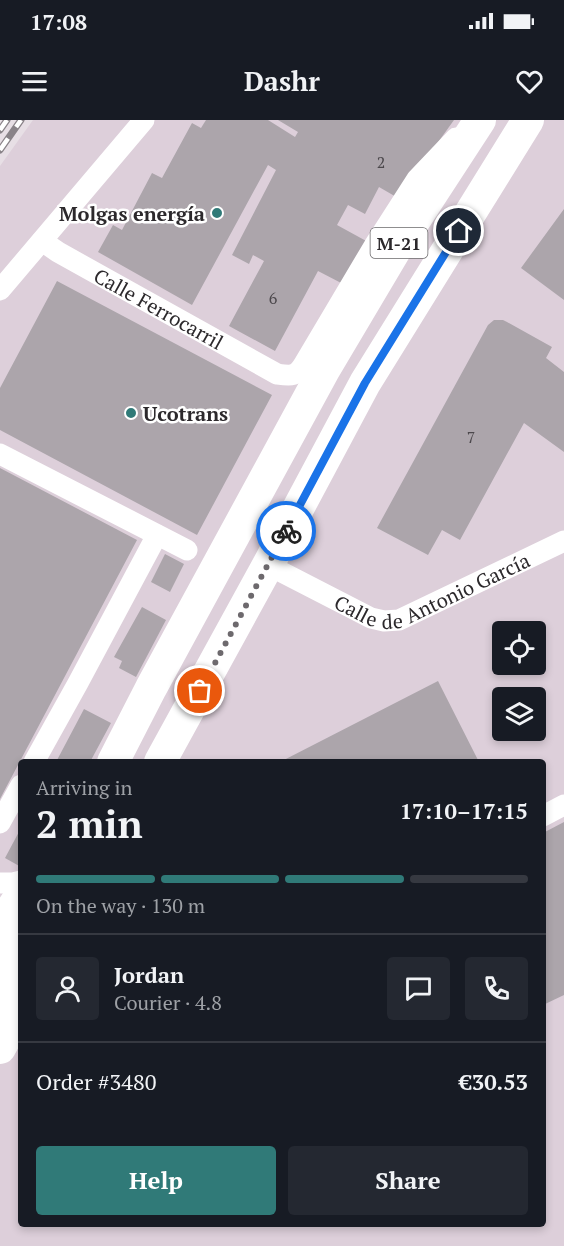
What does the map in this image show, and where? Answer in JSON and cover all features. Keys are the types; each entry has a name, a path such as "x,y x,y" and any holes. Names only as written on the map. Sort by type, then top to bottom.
{"highway":[{"name":"M-21","path":"115,759 324,370 394,252 480,120"},
{"name":"M-21","path":"142,759 350,375 418,259 507,120"},
{"path":"162,759 365,383 528,120"},
{"path":"106,759 151,688"},
{"path":"0,926 18,899"},
{"path":"0,965 18,937"},
{"path":"0,1007 18,977"},
{"path":"0,1048 18,1015"}],"street":[{"path":"0,291 144,120"},
{"name":"Calle Ferrocarril","path":"42,241 277,374 295,374 300,370 417,179 472,120"},
{"path":"0,454 187,550"},
{"path":"36,759 157,534"},
{"name":"Calle de Antonio García","path":"268,565 371,618 384,621 399,620 564,541"},
{"path":"0,823 18,790"},
{"path":"546,814 564,805"},
{"path":"0,883 18,881"}],"shaded area":[{"path":"33,120 564,120 564,1246 0,1246 0,166"}],"building":[{"path":"206,120 268,120 295,137 298,132 278,120 454,120 398,198 379,187 365,214 348,205 337,225 368,242 345,285 318,271 275,351 229,326 264,261 253,255 249,264 232,255 276,170 268,165 192,305 98,252 113,225 122,230 152,173 162,178 192,123 201,128"},
{"path":"564,209 564,300 521,268"},
{"name":"Ucotrans","path":"57,281 272,395 197,535 0,430 0,388"},
{"path":"494,320 503,320 552,347 546,358 564,372 564,452 524,423 460,540 442,530 428,555 377,528 488,325"},
{"path":"0,468 137,540 21,759 18,759 18,765 0,799"},
{"path":"165,554 184,564 170,592 151,582"},
{"path":"142,607 166,620 136,677 119,668 122,661 114,657"},
{"path":"438,681 477,759 286,759"},
{"path":"84,709 111,723 92,759 58,759"},
{"path":"564,822 564,995 546,1004 546,831"},
{"path":"18,834 18,865 5,858"}],"railway":[{"path":"0,130 7,120"},
{"path":"0,150 21,120"}],"way so far":[{"path":"200,691 286,531"}],"place":[{"name":"Molgas energía","path":"217,213"},
{"name":"Ucotrans","path":"131,413"}],"route":[{"path":"286,531 365,383 459,231"}]}
